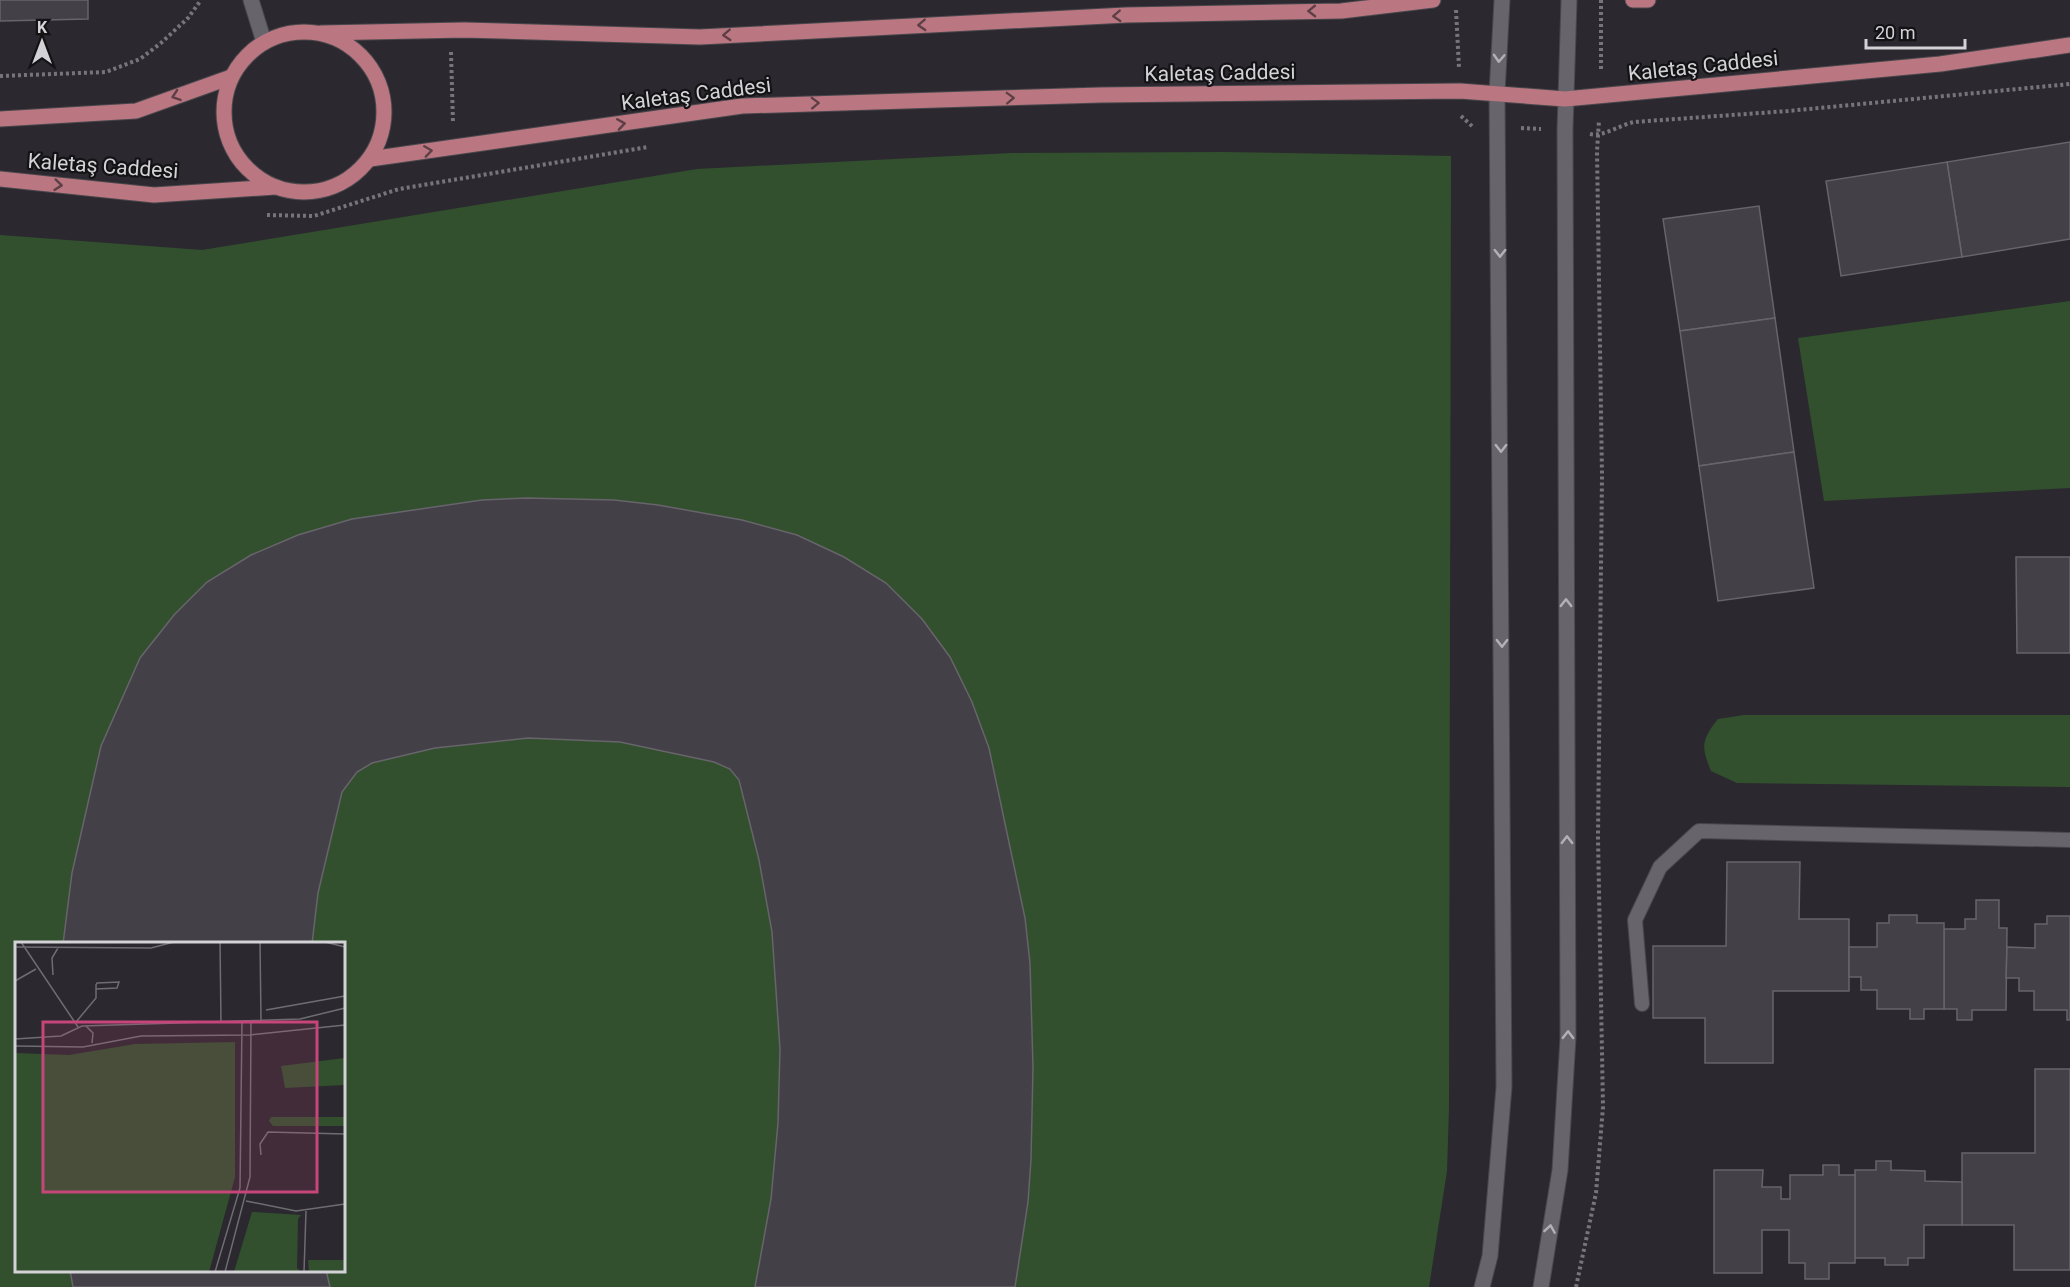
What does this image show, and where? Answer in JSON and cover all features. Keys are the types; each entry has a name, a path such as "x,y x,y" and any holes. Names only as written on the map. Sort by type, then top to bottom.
{"main road":[{"path":"321,33 346,43 366,60 379,82 385,108 382,134 370,159 352,177 328,189 301,193 275,187 252,174 234,154 224,129 223,102 231,77 249,51 264,42 299,31 321,33 450,30 700,37 1126,15 1341,11 1433,0"},
{"path":"1633,0 1648,0"},
{"name":"Kaletaş Caddesi","path":"370,159 742,106 1101,95 1460,91 1565,99 1940,64 2070,45"},
{"name":"Kaletaş Caddesi","path":"0,119 136,111 231,77"},
{"name":"Kaletaş Caddesi","path":"0,179 154,195 275,187"}],"street":[{"path":"1482,1287 1490,1256 1504,1087 1497,93 1502,0"},
{"path":"1541,1287 1560,1170 1568,1038 1564,130 1569,0"},
{"path":"254,2 264,42"}],"lane":[{"path":"1642,1004 1635,920 1660,867 1699,831 2070,840"}],"path":[{"path":"0,76 106,72 140,59 188,18 201,0"},
{"path":"1455,0 1460,116"},
{"path":"1576,1287 1596,1193 1604,1107 1598,837 1602,476 1598,136 1601,97 1601,0"},
{"path":"450,30 454,181"},
{"path":"1450,115 1460,116 1475,129 1564,130 1598,136 1615,127 1634,122 1788,111 2070,84"},
{"path":"260,214 314,216 399,189 658,145"}],"green space":[{"path":"1223,152 1451,156 1449,1108 1447,1171 1429,1287 0,1287 0,235 202,250 697,169 1012,153"},
{"path":"2070,301 2070,488 1824,501 1798,338"},
{"path":"1744,715 2070,715 2070,787 1737,783 1711,771 1705,756 1704,744 1708,733 1718,719"}],"building":[{"path":"0,0 88,0 88,19 0,21"},
{"path":"2070,142 2070,239 1962,257 1947,162"},
{"path":"1947,162 1962,257 1841,276 1826,181"},
{"path":"1759,206 1775,318 1680,331 1663,219"},
{"path":"1775,318 1794,452 1699,466 1680,331"},
{"path":"1794,452 1814,588 1718,601 1699,466"},
{"path":"527,498 614,500 658,505 742,520 797,535 844,557 886,583 922,619 950,657 972,702 989,748 1025,918 1030,963 1033,1067 1031,1160 1028,1202 1015,1287 755,1287 771,1199 778,1123 780,1049 772,932 759,860 739,780 730,769 714,762 620,742 528,738 435,748 372,763 357,772 342,792 318,893 312,942 63,942 72,873 101,746 140,658 174,615 207,582 251,555 298,535 352,519 482,500"},
{"path":"2016,557 2070,557 2070,653 2017,653"},
{"path":"1727,862 1800,862 1799,919 1849,919 1849,991 1773,991 1773,1063 1705,1063 1705,1018 1653,1018 1653,946 1726,946"},
{"path":"1976,900 1999,900 1999,928 2007,928 2006,1010 1972,1010 1972,1020 1957,1020 1957,1009 1944,1009 1944,929 1965,929 1965,919 1976,919"},
{"path":"1889,915 1917,915 1917,923 1944,923 1944,1009 1924,1009 1924,1019 1910,1019 1910,1009 1877,1009 1877,990 1861,990 1861,977 1849,977 1849,947 1877,947 1877,923 1889,923"},
{"path":"2047,916 2070,916 2070,1020 2067,1020 2067,1010 2034,1010 2034,991 2019,991 2019,978 2006,978 2007,947 2035,948 2035,924 2047,924"},
{"path":"2035,1069 2070,1069 2070,1270 2014,1270 2014,1225 1962,1225 1962,1153 2035,1153"},
{"path":"1876,1161 1891,1161 1891,1170 1925,1171 1925,1181 1962,1182 1962,1225 1924,1225 1924,1258 1908,1258 1908,1265 1885,1265 1885,1258 1855,1258 1855,1170 1876,1170"},
{"path":"1823,1165 1839,1165 1839,1175 1855,1175 1855,1263 1829,1263 1829,1279 1805,1279 1805,1263 1789,1263 1789,1230 1762,1230 1762,1273 1714,1273 1714,1170 1763,1170 1762,1187 1781,1187 1781,1199 1790,1199 1790,1175 1823,1175"},
{"path":"70,1272 326,1272 330,1287 73,1287"}]}
